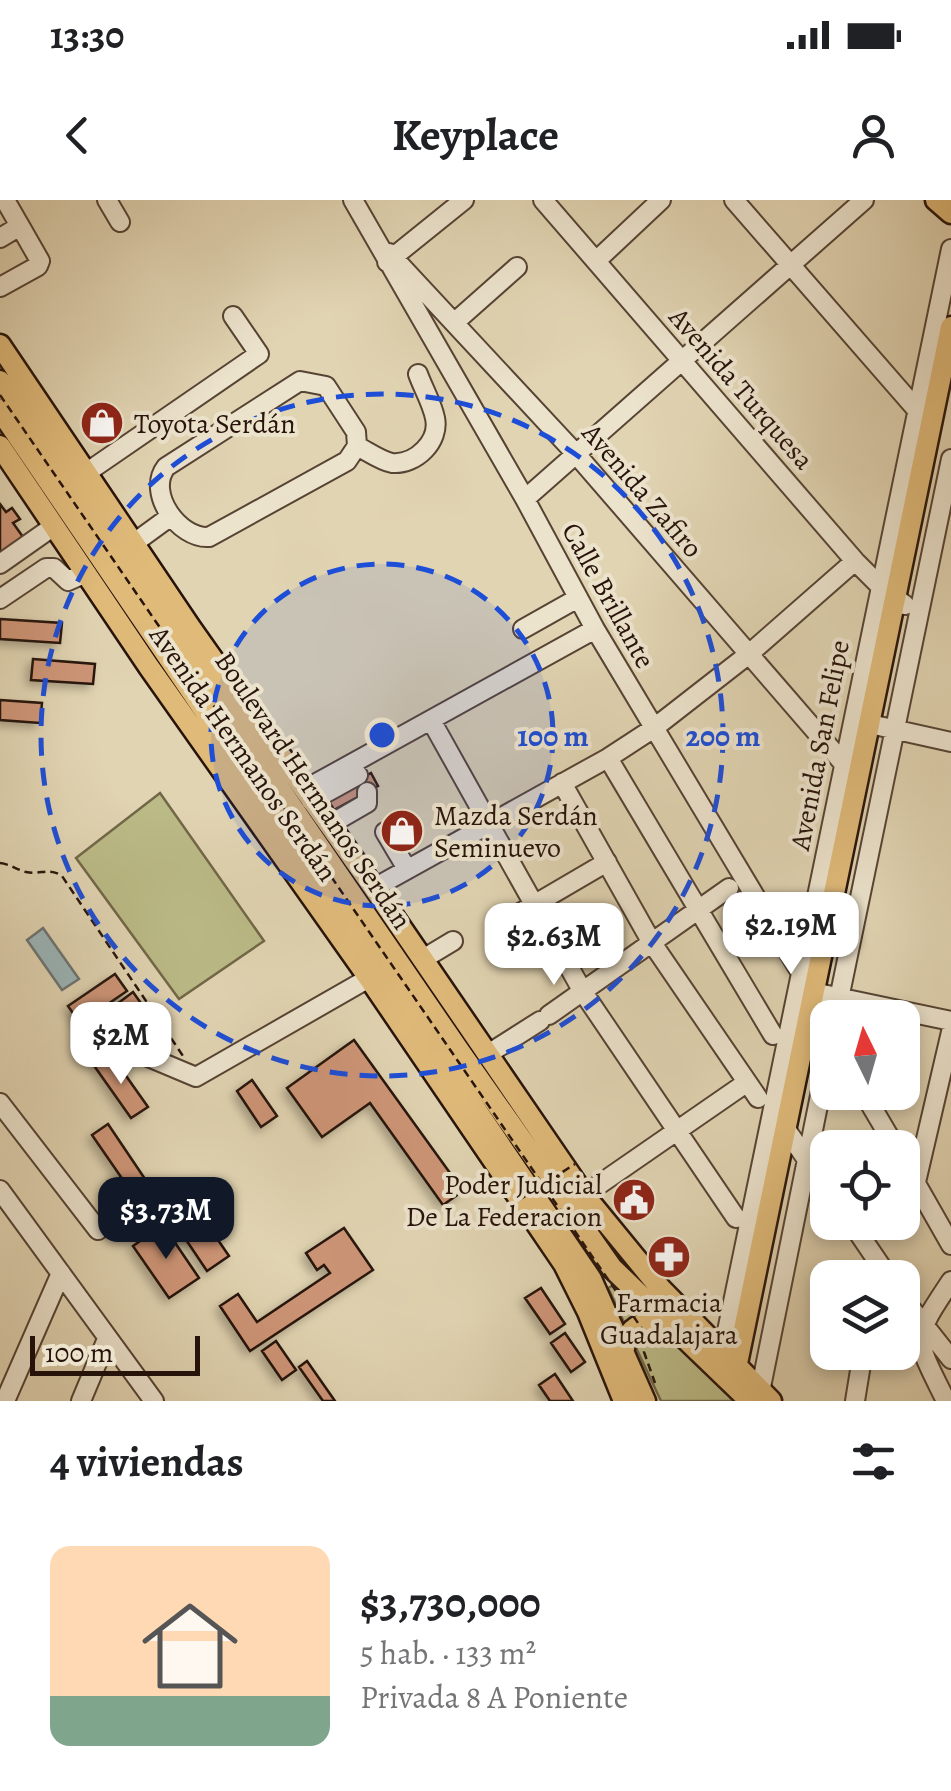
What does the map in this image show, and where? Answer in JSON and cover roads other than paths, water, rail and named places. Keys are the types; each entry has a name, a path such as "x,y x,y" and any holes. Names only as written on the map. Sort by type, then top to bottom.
{"main road":[{"path":"936,200 951,213"},
{"name":"Avenida San Felipe","path":"935,493 951,327"},
{"name":"Avenida Hermanos Serdán","path":"0,346 6,397 86,473 266,736 333,823 584,1195 743,1381"},
{"name":"Avenida San Felipe","path":"743,1381 882,727 894,597 935,493 951,382"},
{"name":"Boulevard Hermanos Serdán","path":"6,397 9,450 134,608 591,1278 633,1376 650,1393"},
{"name":"Boulevard Hermanos Serdán","path":"6,397 159,612 309,795 377,931 612,1268 674,1329 743,1381"},
{"name":"Avenida Hermanos Serdán","path":"9,450 86,573 564,1264 626,1401"},
{"path":"86,573 134,608"},
{"path":"159,612 190,627"},
{"path":"356,862 360,887 376,916 377,931"},
{"path":"426,1004 427,965"},
{"path":"622,1354 627,1336 638,1324 657,1322 674,1329"},
{"path":"626,1401 633,1376"}],"street":[{"path":"0,287 40,264 4,200"},
{"path":"106,200 120,222"},
{"name":"Calle Brillante","path":"353,200 595,630 801,972"},
{"path":"390,260 464,200"},
{"name":"Avenida Turquesa","path":"544,200 856,561 894,597"},
{"path":"596,261 662,200"},
{"path":"734,200 918,410"},
{"path":"524,499 864,200"},
{"path":"0,238 20,226"},
{"name":"Avenida San Felipe","path":"743,1381 801,972 844,764 894,597 918,410 951,249"},
{"name":"Avenida Zafiro","path":"390,260 456,322 576,454 844,764"},
{"path":"456,322 518,268"},
{"path":"86,473 258,354 233,316"},
{"path":"357,446 391,463 408,461 423,452 436,436 436,420 418,374"},
{"path":"300,381 326,386 356,432 357,446 346,460 209,538 196,538 171,516 159,487 159,477 166,468 300,381"},
{"name":"Avenida San Felipe","path":"882,727 935,493 951,459"},
{"path":"134,543 171,516"},
{"path":"0,564 54,526"},
{"path":"374,888 608,758 654,728 856,561"},
{"path":"0,599 46,568 54,568 68,581 86,573"},
{"path":"523,629 578,598"},
{"path":"309,795 359,778 432,722 595,630"},
{"path":"432,722 583,992 736,1218"},
{"path":"882,727 951,742"},
{"path":"608,758 773,1035"},
{"path":"333,823 367,803 359,778"},
{"path":"562,783 652,943 752,1090 677,1131 584,1195"},
{"path":"385,832 407,869"},
{"path":"501,924 607,862"},
{"path":"488,1054 730,888"},
{"path":"427,965 454,941"},
{"path":"115,1043 196,1077 368,978"},
{"path":"826,994 951,1022"},
{"name":"Avenida San Felipe","path":"826,994 828,1000"},
{"path":"920,1165 951,1032"},
{"path":"0,1103 98,1230"},
{"name":"Avenida San Felipe","path":"795,1144 810,1104"},
{"path":"795,1144 810,1165"},
{"path":"920,1189 951,1245"},
{"path":"2,1202 62,1273 154,1401"},
{"path":"5,1401 62,1273"},
{"path":"946,1401 922,1350 922,1326 951,1281"},
{"path":"920,1323 951,1359"},
{"path":"81,1401 107,1338"},
{"path":"855,1401 860,1370"}],"water":[{"path":"43,928 79,979 62,990 27,940"}],"place":[{"name":"Toyota Serdán","path":"102,423"},
{"name":"Mazda Serdán Seminuevo","path":"402,831"},
{"name":"Poder Judicial De La Federacion","path":"634,1200"},
{"name":"Farmacia Guadalajara","path":"669,1257"}]}
